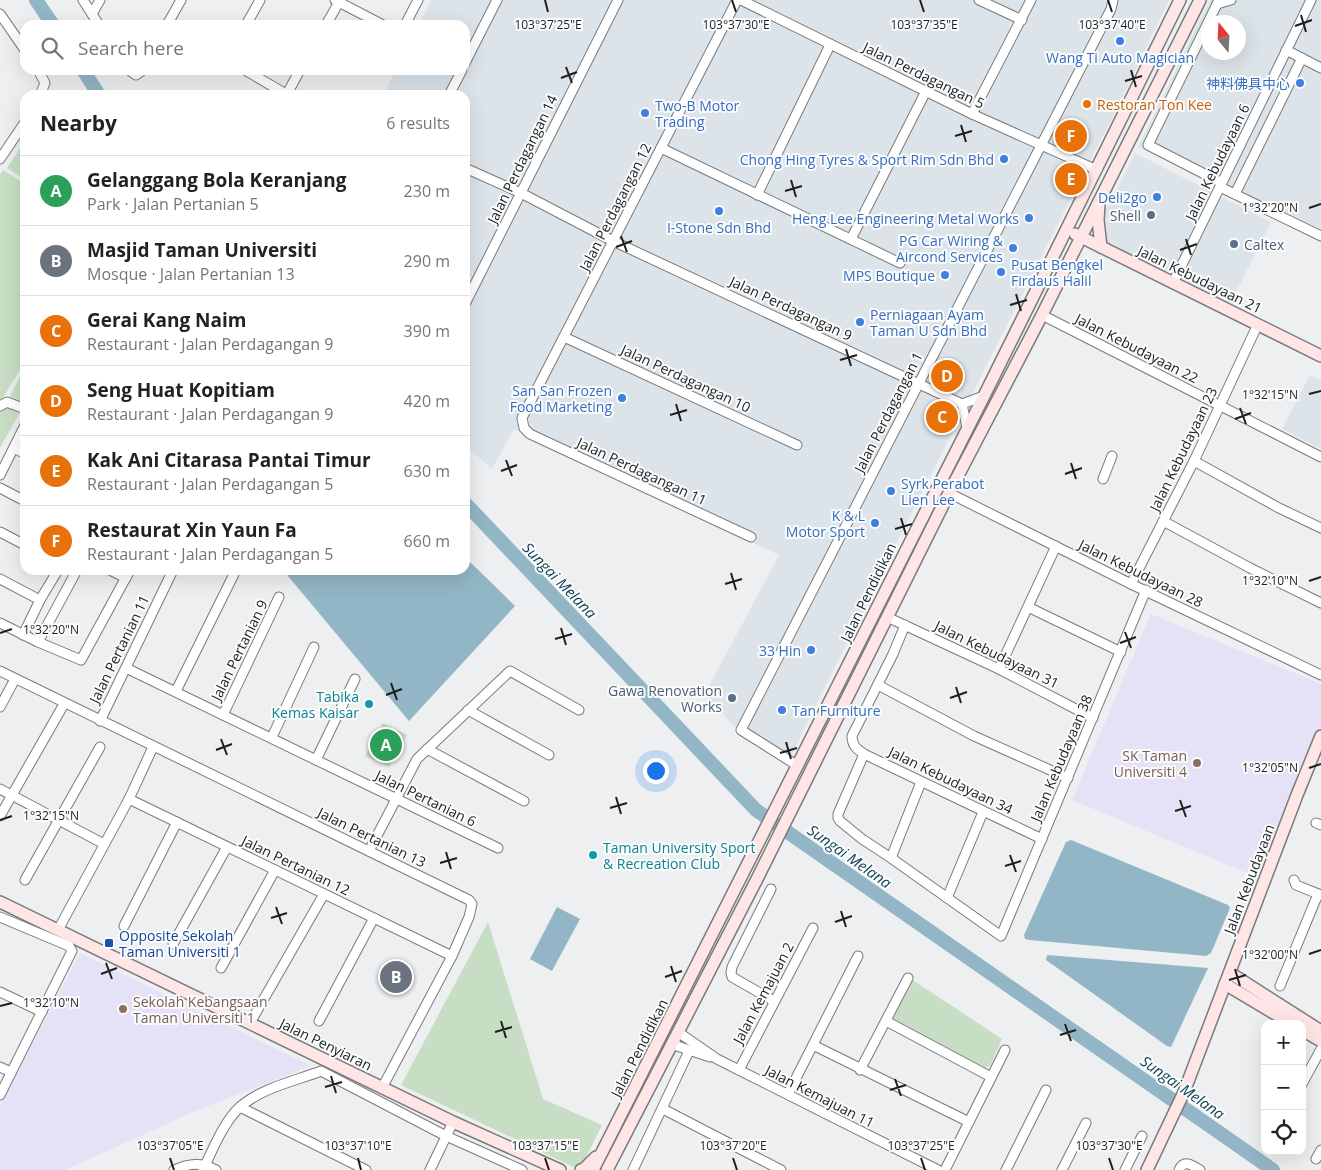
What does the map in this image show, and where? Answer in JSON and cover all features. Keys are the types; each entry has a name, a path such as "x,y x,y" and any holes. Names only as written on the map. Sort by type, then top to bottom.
{"main road":[{"name":"Jalan Pendidikan","path":"594,1170 984,396 1180,0"},
{"name":"Jalan Pendidikan","path":"607,1170 757,879 949,493 1042,315 1200,0"},
{"name":"Jalan Pendidikan","path":"1178,44 1205,0"},
{"path":"1099,201 1098,220 1101,247"},
{"name":"Jalan Kebudayaan 21","path":"1066,230 1321,356"},
{"name":"Jalan Kebudayaan","path":"1147,1170 1184,1092 1297,795 1318,751 1321,736"},
{"name":"Jalan Penyiaran","path":"0,902 453,1122 560,1170"},
{"path":"1227,979 1286,1020"},
{"path":"1227,979 1321,1031"},
{"path":"1306,1032 1321,1041"},
{"path":"581,1170 594,1161 614,1130"},
{"path":"551,1167 570,1170"}],"street":[{"path":"83,0 96,20"},
{"path":"92,14 100,0"},
{"path":"170,20 181,0"},
{"path":"249,20 260,0"},
{"path":"408,20 418,0"},
{"path":"470,53 498,0"},
{"name":"Jalan Perdagangan 14","path":"470,294 618,0"},
{"name":"Jalan Perdagangan 5","path":"739,0 972,114 1096,170"},
{"name":"Jalan Perdagangan 12","path":"524,428 522,418 739,0"},
{"path":"979,0 1022,20"},
{"path":"972,114 1031,0"},
{"name":"Jalan Perdagangan 1","path":"798,766 741,730 1041,145 1113,0"},
{"path":"1231,0 1218,2 1148,145 1235,194 1321,236"},
{"name":"Jalan Kebudayaan 6","path":"1173,283 1311,0"},
{"path":"328,20 337,1 374,20"},
{"path":"1,19 20,44"},
{"path":"757,195 830,45"},
{"path":"1286,50 1321,68"},
{"path":"1235,194 1302,58"},
{"path":"41,75 45,83 42,90"},
{"path":"253,75 279,90"},
{"path":"289,90 297,75"},
{"path":"452,90 459,75"},
{"path":"851,239 926,92"},
{"path":"0,159 20,129"},
{"path":"661,148 900,263"},
{"name":"Jalan Perdagangan 9","path":"470,170 521,193 613,241 962,404"},
{"name":"Jalan Kebudayaan 22","path":"1042,315 1321,457"},
{"name":"Jalan Kebudayaan 23","path":"1130,584 1194,462 1258,324"},
{"name":"Jalan Perdagangan 10","path":"564,337 797,444"},
{"path":"967,428 962,404 984,396"},
{"path":"0,406 7,402 20,407"},
{"name":"Jalan Perdagangan 11","path":"524,428 530,434 751,536"},
{"path":"0,475 20,435"},
{"path":"14,448 20,451"},
{"path":"1102,479 1112,456"},
{"path":"1194,462 1279,508 1321,528"},
{"path":"0,488 20,498"},
{"name":"Jalan Kebudayaan 28","path":"949,493 1130,584 1321,675"},
{"path":"1163,522 1321,603"},
{"path":"0,532 20,542"},
{"path":"999,669 1056,546"},
{"path":"23,635 55,575"},
{"path":"38,642 73,575"},
{"path":"0,623 81,660 127,575"},
{"name":"Jalan Pertanian 11","path":"0,671 100,721 171,575"},
{"path":"176,691 234,575"},
{"path":"0,579 40,600"},
{"name":"Jalan Kebudayaan 38","path":"947,898 1001,936 1094,718 1146,590"},
{"name":"Jalan Pertanian 9","path":"223,715 280,597"},
{"path":"1028,607 1121,652"},
{"name":"Jalan Kebudayaan 31","path":"888,617 999,669 1094,718"},
{"path":"904,625 893,654 878,684 974,736 1068,778"},
{"path":"272,737 314,647"},
{"name":"Jalan Pertanian 6","path":"126,668 498,848"},
{"path":"369,851 417,759 510,671 578,710"},
{"path":"0,707 15,679"},
{"path":"316,760 355,679"},
{"name":"Jalan Kebudayaan 34","path":"878,684 852,736 854,747 864,754 921,782 1042,838"},
{"path":"0,816 64,704"},
{"path":"468,710 549,755"},
{"name":"Jalan Pertanian 13","path":"100,721 469,900 472,904 469,917 452,956 382,1088"},
{"path":"26,880 100,747"},
{"path":"58,930 128,799 153,747"},
{"path":"427,749 524,801"},
{"path":"864,754 838,818 862,839 947,898 983,812"},
{"path":"891,858 921,782"},
{"path":"0,789 104,844"},
{"name":"Jalan Pertanian 12","path":"128,799 452,956"},
{"path":"124,926 177,822"},
{"path":"173,944 227,846"},
{"path":"221,968 275,870"},
{"path":"1280,986 1319,894 1296,885 1294,881"},
{"path":"772,889 732,967 731,973 732,977 774,1001"},
{"path":"250,1023 324,894"},
{"path":"0,916 69,946 72,951 0,1095"},
{"path":"319,1022 374,918"},
{"name":"Jalan Kemajuan 2","path":"739,1070 813,928"},
{"path":"788,1094 858,956"},
{"path":"860,1070 908,978"},
{"path":"0,992 42,1012"},
{"path":"886,1021 991,1077"},
{"name":"Jalan Kemajuan 11","path":"678,1032 717,1059 938,1170"},
{"name":"Jalan Kemajuan 11","path":"671,1044 717,1059"},
{"path":"813,1045 860,1070 969,1122"},
{"path":"1306,1078 1318,1060 1321,1049"},
{"path":"945,1170 1005,1050"},
{"path":"633,1170 689,1051"},
{"path":"0,1067 11,1072"},
{"path":"204,1167 229,1120 240,1107 263,1093 320,1071 446,1136 522,1170"},
{"path":"1006,1170 1046,1090"},
{"path":"240,1107 366,1170"},
{"path":"663,1109 781,1170"},
{"path":"430,1170 453,1122"},
{"path":"1062,1170 1086,1123"},
{"path":"1125,1170 1142,1136"},
{"path":"1316,1159 1321,1150"},
{"path":"174,1170 186,1164 216,1170"},
{"path":"1179,1170 1185,1164 1192,1164 1200,1170"}],"shaded area":[{"path":"431,0 1169,0 1123,96 787,764 739,731 710,701 707,690 779,555 514,429 492,469 470,449 470,90 386,90 393,75 470,75 470,20 421,20"},
{"path":"1210,0 1321,0 1321,233 1138,147 1201,18 1201,60 1246,60 1246,15 1203,15"},
{"path":"1135,153 1271,222 1230,304 1107,244 1106,210"},
{"path":"1310,375 1321,381 1321,449 1282,429"},
{"name":"SK Taman Universiti 4","path":"1151,614 1321,684 1321,725 1257,877 1072,800"},
{"name":"Sekolah Kebangsaan Taman Universiti 1","path":"80,953 311,1066 195,1111 65,1170 0,1170 0,1107"}],"green space":[{"path":"20,148 20,177 7,168"},
{"path":"3,170 20,181 20,370 0,402 0,174"},
{"path":"20,377 20,401 10,396"},
{"path":"3,405 19,414 0,448 0,411"},
{"path":"383,723 407,735 389,767 365,756"},
{"path":"488,922 543,1099 602,1125 580,1170 401,1085"},
{"path":"911,979 1002,1039 990,1066 985,1068 894,1020 892,1015"}],"water":[{"path":"470,562 515,606 409,721 287,575 470,575"},
{"path":"1071,840 1228,905 1230,908 1211,953 1206,956 1025,939 1024,935 1066,842"},
{"path":"557,907 580,919 552,971 530,959"},
{"path":"1047,955 1208,968 1171,1047 1046,960"}],"waterway":[{"name":"Sungai Melana","path":"36,0 50,20"},
{"name":"Sungai Melana","path":"86,75 96,90"},
{"name":"Sungai Melana","path":"470,508 756,810 1273,1170"}],"place":[{"name":"Wang Ti Auto Magician","path":"1120,41"},
{"name":"神料佛具中心","path":"1300,83"},
{"name":"Restoran Ton Kee","path":"1087,104"},
{"name":"Two-B Motor Trading","path":"645,113"},
{"name":"Restaurat Xin Yaun Fa","path":"1071,136"},
{"name":"Chong Hing Tyres & Sport Rim Sdn Bhd","path":"1004,159"},
{"name":"Kak Ani Citarasa Pantai Timur","path":"1071,179"},
{"name":"Deli2go","path":"1157,197"},
{"name":"I-Stone Sdn Bhd","path":"719,211"},
{"name":"Shell","path":"1151,215"},
{"name":"Heng Lee Engineering Metal Works","path":"1029,218"},
{"name":"Caltex","path":"1234,244"},
{"name":"PG Car Wiring & Aircond Services","path":"1013,248"},
{"name":"Pusat Bengkel Firdaus Halil","path":"1001,272"},
{"name":"MPS Boutique","path":"945,275"},
{"name":"Perniagaan Ayam Taman U Sdn Bhd","path":"860,322"},
{"name":"Seng Huat Kopitiam","path":"947,376"},
{"name":"San San Frozen Food Marketing","path":"622,398"},
{"name":"Gerai Kang Naim","path":"942,417"},
{"name":"Syrk Perabot Lien Lee","path":"891,491"},
{"name":"K & L Motor Sport","path":"875,523"},
{"name":"33 Hin","path":"811,650"},
{"name":"Gawa Renovation Works","path":"732,698"},
{"name":"Tabika Kemas Kaisar","path":"369,704"},
{"name":"Tan Furniture","path":"782,710"},
{"name":"Gelanggang Bola Keranjang","path":"386,745"},
{"name":"SK Taman Universiti 4","path":"1197,763"},
{"name":"Taman University Sport & Recreation Club","path":"593,855"},
{"name":"Opposite Sekolah Taman Universiti 1","path":"109,943"},
{"name":"Masjid Taman Universiti","path":"396,977"},
{"name":"Sekolah Kebangsaan Taman Universiti 1","path":"123,1009"}]}
